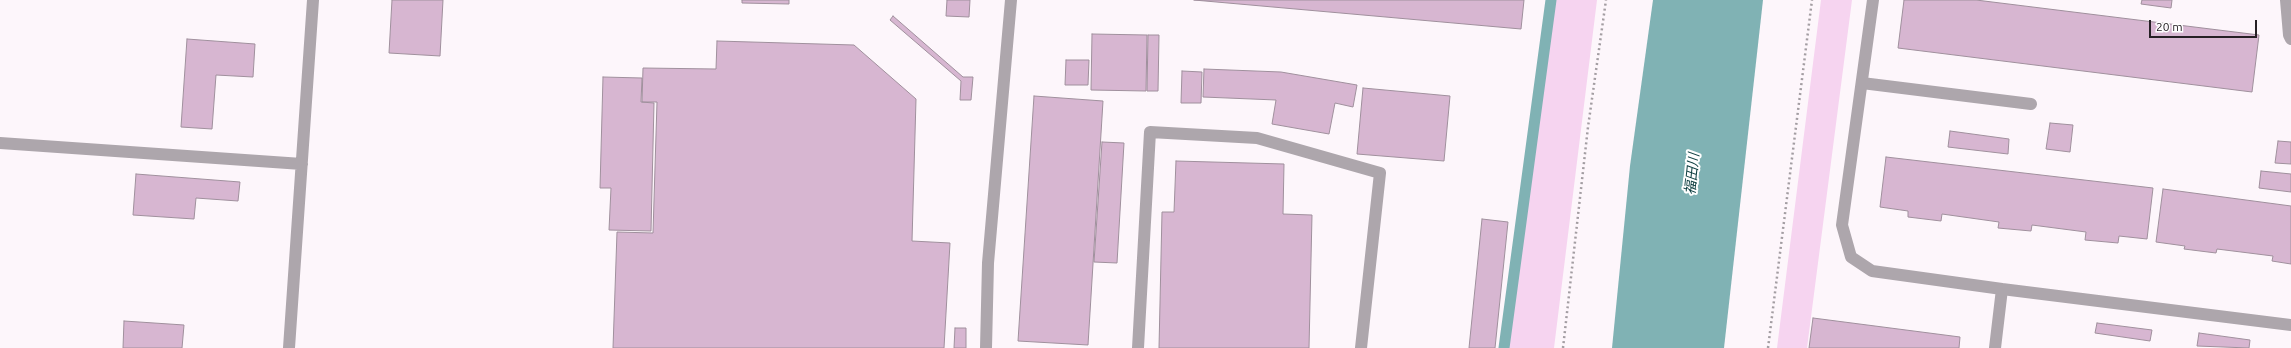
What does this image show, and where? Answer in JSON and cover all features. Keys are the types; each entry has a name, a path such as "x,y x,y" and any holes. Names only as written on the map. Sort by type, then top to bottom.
{"street":[{"path":"289,348 313,0"},
{"path":"986,348 988,264 1011,0"},
{"path":"1873,0 1842,225 1851,257 1872,271 2002,289 2291,325"},
{"path":"2286,0 2289,35 2291,39"},
{"path":"1862,83 2031,104"},
{"path":"1138,348 1150,132 1257,138 1380,173 1361,348"},
{"path":"0,143 302,164"},
{"path":"1995,348 2002,289"}],"path":[{"path":"1563,348 1588,127 1606,0"},
{"path":"1768,348 1812,0"}],"shaded area":[{"path":"1554,0 1597,0 1554,348 1509,348"},
{"path":"1821,0 1852,0 1807,348 1777,348"}],"water":[{"name":"福田川","path":"1653,0 1763,0 1724,348 1612,348 1630,166"}],"building":[{"path":"392,0 443,0 440,56 389,53"},
{"path":"742,0 789,0 789,4 742,3"},
{"path":"947,0 970,0 969,17 946,16"},
{"path":"1194,0 1524,0 1521,29"},
{"path":"1904,0 1976,0 2259,35 2252,92 1898,48"},
{"path":"2142,0 2172,0 2171,8 2141,4"},
{"path":"893,16 963,77 973,77 971,100 960,100 961,81 890,20"},
{"path":"1092,34 1147,35 1146,91 1091,90"},
{"path":"1148,35 1159,35 1158,91 1147,91"},
{"path":"187,39 255,44 253,77 216,75 212,129 181,127"},
{"path":"717,41 854,45 916,99 912,241 950,243 944,348 613,348 617,232 653,233 657,102 642,102 643,68 716,69"},
{"path":"1066,60 1089,60 1088,85 1065,85"},
{"path":"1204,69 1281,72 1357,85 1353,107 1335,103 1329,134 1272,124 1276,100 1203,97"},
{"path":"1182,71 1202,72 1201,103 1181,103"},
{"path":"603,77 642,78 641,102 654,103 651,231 609,230 611,188 600,188"},
{"path":"1363,88 1450,96 1444,161 1357,154"},
{"path":"1034,96 1103,101 1088,345 1018,341"},
{"path":"2050,123 2073,125 2070,152 2046,149"},
{"path":"1950,131 2009,139 2008,154 1948,147"},
{"path":"2278,141 2291,142 2291,164 2275,163"},
{"path":"1102,142 1124,143 1117,263 1094,262"},
{"path":"1886,157 2153,188 2147,239 2119,236 2118,243 2085,240 2086,232 2032,225 2031,231 1998,228 1999,222 1942,214 1941,221 1908,217 1908,211 1880,207"},
{"path":"1176,161 1284,164 1283,214 1312,215 1309,348 1159,348 1162,212 1174,212"},
{"path":"2261,171 2291,174 2291,192 2259,188"},
{"path":"136,174 240,182 238,201 196,198 194,219 133,215"},
{"path":"2163,189 2291,206 2291,264 2272,261 2273,256 2217,249 2216,253 2184,249 2185,246 2156,242"},
{"path":"1482,219 1508,222 1495,348 1469,348"},
{"path":"1813,318 1960,337 1959,348 1809,348"},
{"path":"124,321 184,325 182,348 123,348"},
{"path":"2097,323 2152,330 2150,341 2095,333"},
{"path":"955,328 966,328 966,348 954,348"},
{"path":"2199,333 2250,340 2249,348 2197,346"}],"waterway":[{"path":"1504,348 1551,0"}]}
